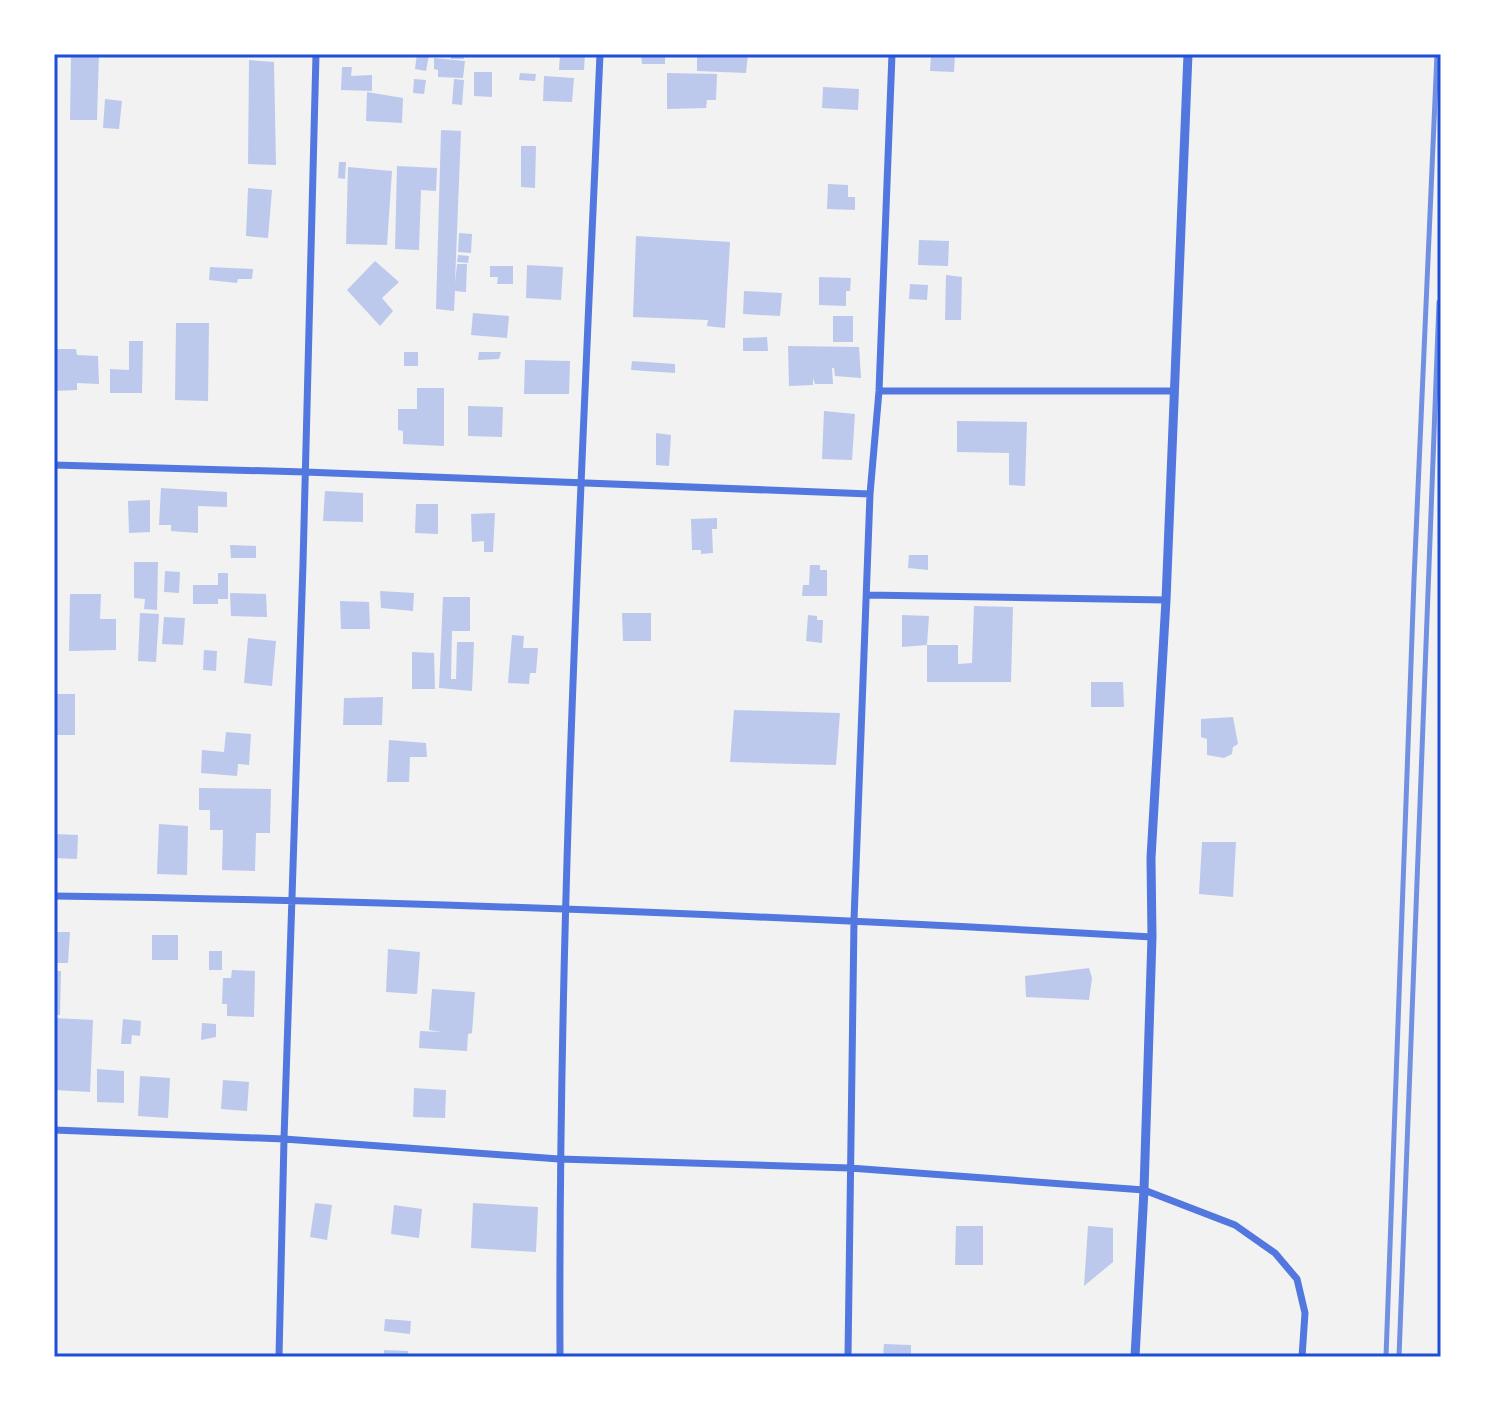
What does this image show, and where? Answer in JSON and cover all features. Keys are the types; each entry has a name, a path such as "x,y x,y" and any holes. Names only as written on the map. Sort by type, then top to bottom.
{"street":[{"path":"279,1357 316,54"},
{"path":"560,1357 559,1159 564,909 600,54"},
{"path":"848,1357 854,920 870,494 879,391 892,54"},
{"path":"1135,1357 1144,1190 1152,937 1151,858 1166,600 1188,54"},
{"path":"879,391 1173,391"},
{"path":"54,465 582,481 870,494"},
{"path":"867,595 1166,600"},
{"path":"54,896 293,899 564,909 854,920 1152,937"},
{"path":"54,1130 284,1139 559,1159 850,1168 1144,1190 1235,1225 1275,1253 1297,1279 1305,1313 1302,1357"}],"building":[{"path":"71,54 99,54 97,120 70,120"},
{"path":"417,54 429,55 426,71 415,69"},
{"path":"451,54 464,54 464,59 451,59"},
{"path":"560,54 585,54 584,70 559,70"},
{"path":"641,54 665,54 665,64 642,64"},
{"path":"697,54 748,54 746,73 697,71"},
{"path":"931,54 955,54 954,72 930,71"},
{"path":"434,58 465,61 463,78 438,77"},
{"path":"249,60 274,62 276,165 248,164"},
{"path":"342,67 352,67 351,76 372,75 372,91 341,90"},
{"path":"474,72 492,72 492,97 474,96"},
{"path":"520,73 536,74 535,81 519,80"},
{"path":"667,73 717,74 716,100 707,100 706,108 667,109"},
{"path":"544,76 574,78 572,102 543,101"},
{"path":"414,79 426,80 424,94 413,93"},
{"path":"454,79 464,80 462,105 452,104"},
{"path":"823,87 859,89 858,110 822,108"},
{"path":"367,92 403,98 402,123 366,121"},
{"path":"105,99 122,101 119,129 103,128"},
{"path":"441,130 461,131 455,283 457,264 467,264 466,292 455,291 454,311 436,309"},
{"path":"521,146 536,146 535,188 521,187"},
{"path":"339,162 346,162 345,179 338,178"},
{"path":"397,166 437,168 436,191 421,190 419,250 395,249"},
{"path":"348,167 392,171 387,245 346,244"},
{"path":"828,184 848,185 848,197 855,197 855,210 827,209"},
{"path":"248,188 272,190 268,238 246,236"},
{"path":"459,233 472,234 471,253 458,252"},
{"path":"636,236 730,242 725,328 707,326 708,320 633,317"},
{"path":"919,240 949,241 948,266 918,265"},
{"path":"458,255 469,256 468,263 457,262"},
{"path":"375,261 399,282 382,298 393,311 380,326 347,290"},
{"path":"527,265 563,267 561,300 526,298"},
{"path":"490,266 513,266 513,284 497,284 498,277 490,277"},
{"path":"210,267 253,269 252,279 238,279 237,283 209,280"},
{"path":"946,275 962,277 961,320 945,320"},
{"path":"819,277 851,278 850,291 846,291 846,306 819,305"},
{"path":"910,284 928,285 927,300 909,299"},
{"path":"744,291 782,293 780,316 743,314"},
{"path":"473,313 509,316 507,338 471,335"},
{"path":"833,316 853,316 853,342 833,342"},
{"path":"176,323 209,323 208,401 175,400"},
{"path":"767,337 768,351 743,351 743,338"},
{"path":"129,341 143,341 142,393 110,393 110,369 129,370"},
{"path":"788,346 859,347 861,378 835,376 832,368 833,384 815,384 813,378 813,385 789,386"},
{"path":"54,349 76,349 77,355 98,356 99,384 77,383 77,390 54,391"},
{"path":"404,352 418,352 418,366 404,366"},
{"path":"479,352 501,352 499,359 478,360"},
{"path":"525,360 570,361 569,394 524,394"},
{"path":"632,361 675,364 675,373 631,370"},
{"path":"417,388 444,388 444,446 403,444 403,431 398,430 398,409 417,409"},
{"path":"468,406 503,407 502,437 468,436"},
{"path":"824,411 855,414 852,460 822,459"},
{"path":"957,421 1027,422 1025,486 1009,485 1009,453 957,452"},
{"path":"656,433 671,435 669,466 656,465"},
{"path":"161,488 227,492 227,507 198,506 198,533 171,531 171,525 159,525"},
{"path":"325,491 363,493 363,522 323,521"},
{"path":"150,500 150,532 129,533 128,501"},
{"path":"416,504 438,504 438,534 415,533"},
{"path":"495,513 493,552 484,552 484,541 472,542 471,514"},
{"path":"717,518 717,529 712,529 713,553 701,554 701,550 692,550 691,519"},
{"path":"230,545 256,546 256,558 231,558"},
{"path":"909,555 928,555 928,570 908,568"},
{"path":"134,562 158,562 157,610 144,609 145,599 134,598"},
{"path":"810,565 820,565 820,570 827,570 827,596 802,596 803,585 809,585"},
{"path":"165,571 180,572 179,593 164,592"},
{"path":"218,573 228,573 228,599 218,599 218,604 193,604 193,585 218,585"},
{"path":"380,591 414,593 413,611 381,608"},
{"path":"230,593 266,594 267,617 231,616"},
{"path":"70,594 101,594 100,619 116,619 116,650 69,651"},
{"path":"443,597 470,597 470,631 452,631 451,679 456,679 457,642 474,642 472,691 439,688"},
{"path":"340,601 369,602 370,629 341,629"},
{"path":"974,606 1013,607 1011,682 927,682 927,645 958,645 958,664 972,663"},
{"path":"140,613 159,614 156,662 138,661"},
{"path":"622,613 651,613 651,641 623,641"},
{"path":"808,615 823,620 822,643 806,641"},
{"path":"902,615 929,616 927,645 902,647"},
{"path":"164,617 185,618 183,645 162,644"},
{"path":"512,635 524,636 523,648 538,648 536,673 530,673 529,684 508,683"},
{"path":"248,638 276,641 272,686 244,683"},
{"path":"204,650 217,651 216,671 203,670"},
{"path":"412,652 434,653 435,689 412,689"},
{"path":"1091,682 1123,682 1124,707 1091,707"},
{"path":"54,694 75,694 75,735 54,735"},
{"path":"383,697 382,725 343,725 344,698"},
{"path":"734,710 840,713 836,765 730,762"},
{"path":"1233,717 1238,744 1233,747 1232,754 1224,758 1207,755 1207,739 1201,737 1201,719"},
{"path":"226,732 251,734 249,765 238,764 237,776 201,773 202,750 224,752"},
{"path":"389,740 426,743 427,757 410,757 409,782 387,782"},
{"path":"199,788 271,789 270,833 256,833 255,871 222,870 223,830 210,830 210,810 199,810"},
{"path":"159,824 188,826 187,875 157,874"},
{"path":"54,834 78,835 77,859 54,858"},
{"path":"1202,842 1236,842 1233,897 1199,894"},
{"path":"54,932 70,932 68,963 54,963"},
{"path":"152,935 178,935 178,960 152,960"},
{"path":"388,949 420,952 417,994 386,992"},
{"path":"209,951 222,951 222,970 209,970"},
{"path":"1089,968 1092,978 1089,1000 1026,997 1025,976"},
{"path":"232,970 255,971 254,1017 227,1016 227,1004 222,1004 223,978 231,978"},
{"path":"54,971 61,971 60,1015 54,1015"},
{"path":"432,989 475,992 472,1033 468,1034 467,1051 419,1048 420,1031 442,1032 429,1030"},
{"path":"54,1018 93,1020 90,1092 54,1090"},
{"path":"123,1019 141,1021 140,1036 132,1035 131,1044 121,1044"},
{"path":"202,1023 216,1024 216,1037 201,1040"},
{"path":"97,1069 124,1071 124,1103 97,1102"},
{"path":"140,1076 170,1078 168,1118 138,1116"},
{"path":"223,1080 249,1082 247,1111 221,1109"},
{"path":"414,1088 446,1090 445,1118 413,1117"},
{"path":"315,1203 332,1205 327,1240 310,1237"},
{"path":"473,1203 538,1207 536,1252 471,1248"},
{"path":"394,1205 422,1209 419,1238 391,1234"},
{"path":"956,1226 983,1226 983,1265 955,1265"},
{"path":"1088,1226 1113,1228 1113,1262 1084,1286"},
{"path":"385,1319 411,1321 410,1334 384,1331"},
{"path":"884,1344 911,1345 911,1357 883,1357"},
{"path":"384,1350 408,1351 408,1357 384,1357"}],"railway":[{"path":"1386,1357 1414,580 1437,54"},
{"path":"1399,1357 1439,302"}]}
